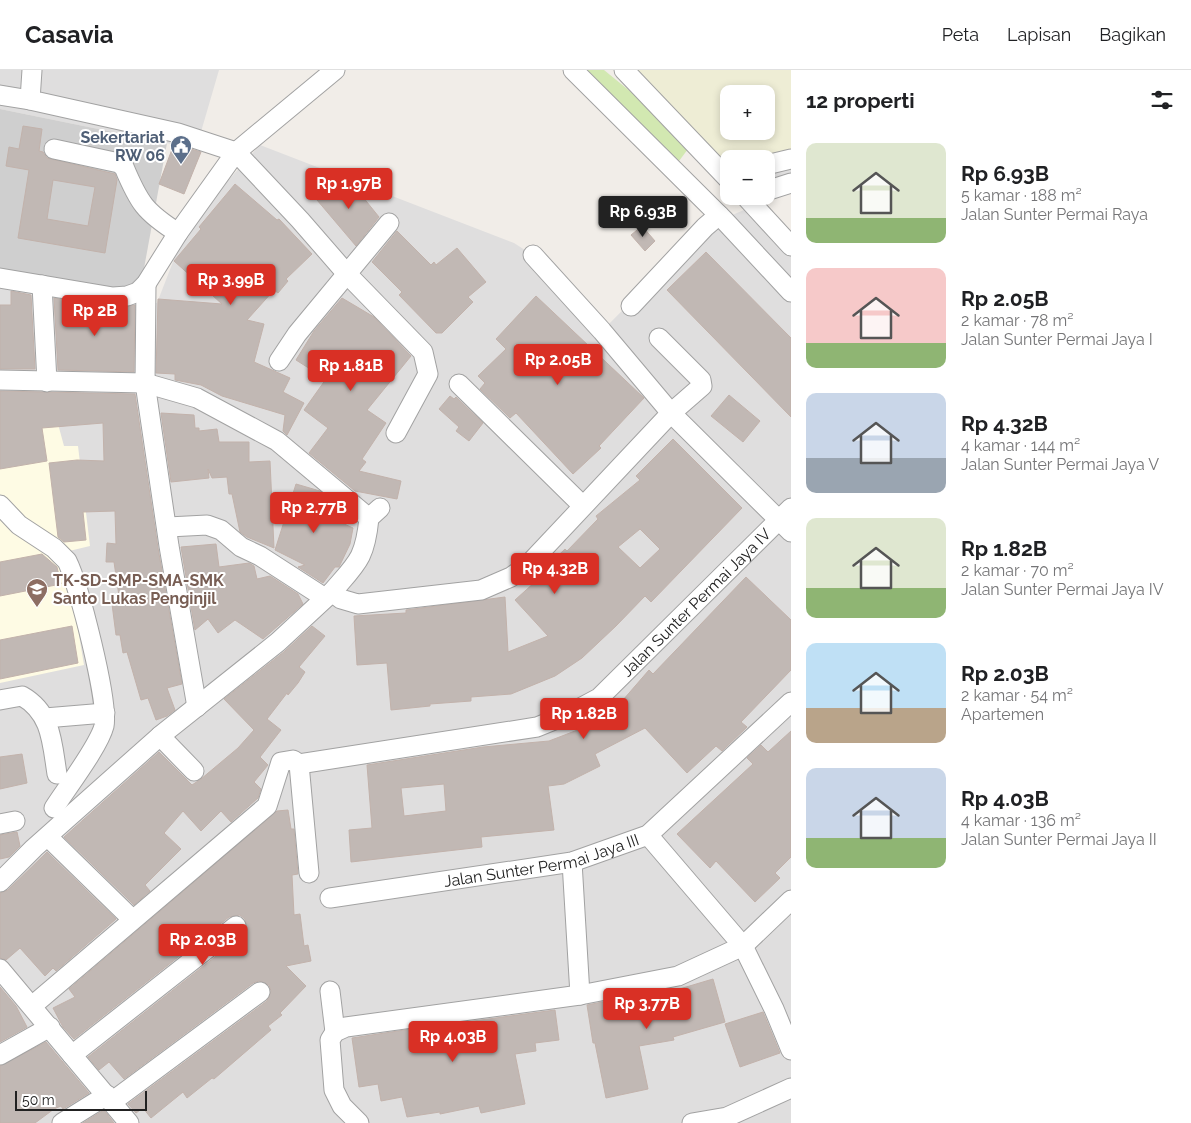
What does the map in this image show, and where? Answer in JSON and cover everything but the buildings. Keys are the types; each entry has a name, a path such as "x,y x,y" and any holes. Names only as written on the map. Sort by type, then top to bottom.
{"street":[{"path":"30,100 32,70"},
{"path":"0,278 113,297 127,296 138,292 146,284 178,233 236,152 335,70"},
{"path":"573,70 719,216 791,292"},
{"path":"624,70 720,169"},
{"path":"0,95 178,133 236,152 300,220 347,274 423,352 428,374 396,433"},
{"path":"54,149 119,163 124,167 142,205 153,217 178,233"},
{"path":"775,163 791,159"},
{"path":"775,188 791,184"},
{"path":"753,205 791,246"},
{"path":"630,306 705,227 719,216"},
{"path":"279,361 297,334 389,223"},
{"path":"533,255 602,331 671,413 787,520"},
{"path":"146,284 145,383 168,527 169,546 197,708"},
{"path":"42,285 47,382"},
{"path":"168,527 207,526 222,530 241,547 333,597 358,604 481,590 511,577 528,564 671,413 702,386 701,380 659,338"},
{"path":"0,380 145,383 197,398 277,441 374,513 367,542 360,559 333,597 160,736 0,882"},
{"path":"460,384 583,506"},
{"path":"0,505 19,525 64,556 72,570 99,673 105,713 101,735 54,808"},
{"name":"Jalan Sunter Permai Jaya IV","path":"132,919 267,806 281,762 293,760 299,764 537,727 569,714 599,698 787,520"},
{"path":"6,698 22,696 30,701 46,718 51,732 57,774"},
{"name":"Jalan Sunter Permai Jaya III","path":"330,898 572,862 648,835 791,702"},
{"path":"46,718 105,713"},
{"path":"160,736 194,771"},
{"path":"299,764 309,873"},
{"path":"648,835 743,946 774,1009 791,1050"},
{"path":"32,1006 132,919 48,837"},
{"path":"572,862 580,995"},
{"path":"359,1123 342,1106 334,1090 330,1040 335,1032 346,1028 580,995 678,976 743,946 791,900"},
{"path":"72,1055 236,926"},
{"path":"0,969 129,1123"},
{"path":"330,990 335,1032"},
{"path":"62,1123 110,1098 260,992"},
{"path":"0,1055 50,1027"},
{"path":"692,1123 727,1117 791,1088"}],"shaded area":[{"path":"0,70 219,70 196,149 0,109"},
{"path":"0,109 167,143 138,301 0,279"},
{"path":"260,145 514,243 528,252 602,331 705,227 752,205 757,205 754,206 791,255 791,1123 0,1123 0,279 157,303 187,226"},
{"path":"791,161 791,193 775,199 775,165"},
{"name":"TK-SD-SMP-SMA-SMK Santo Lukas Penginjil","path":"58,424 64,446 78,446 90,546 65,552 84,665 0,683 0,431"}],"green space":[{"path":"586,70 604,70 653,110 688,149 679,161"},
{"path":"625,70 791,70 791,156 775,157 775,150 720,150 720,166"}],"place":[{"name":"Sekertariat RW 06","path":"181,165"},
{"name":"TK-SD-SMP-SMA-SMK Santo Lukas Penginjil","path":"37,608"}]}
